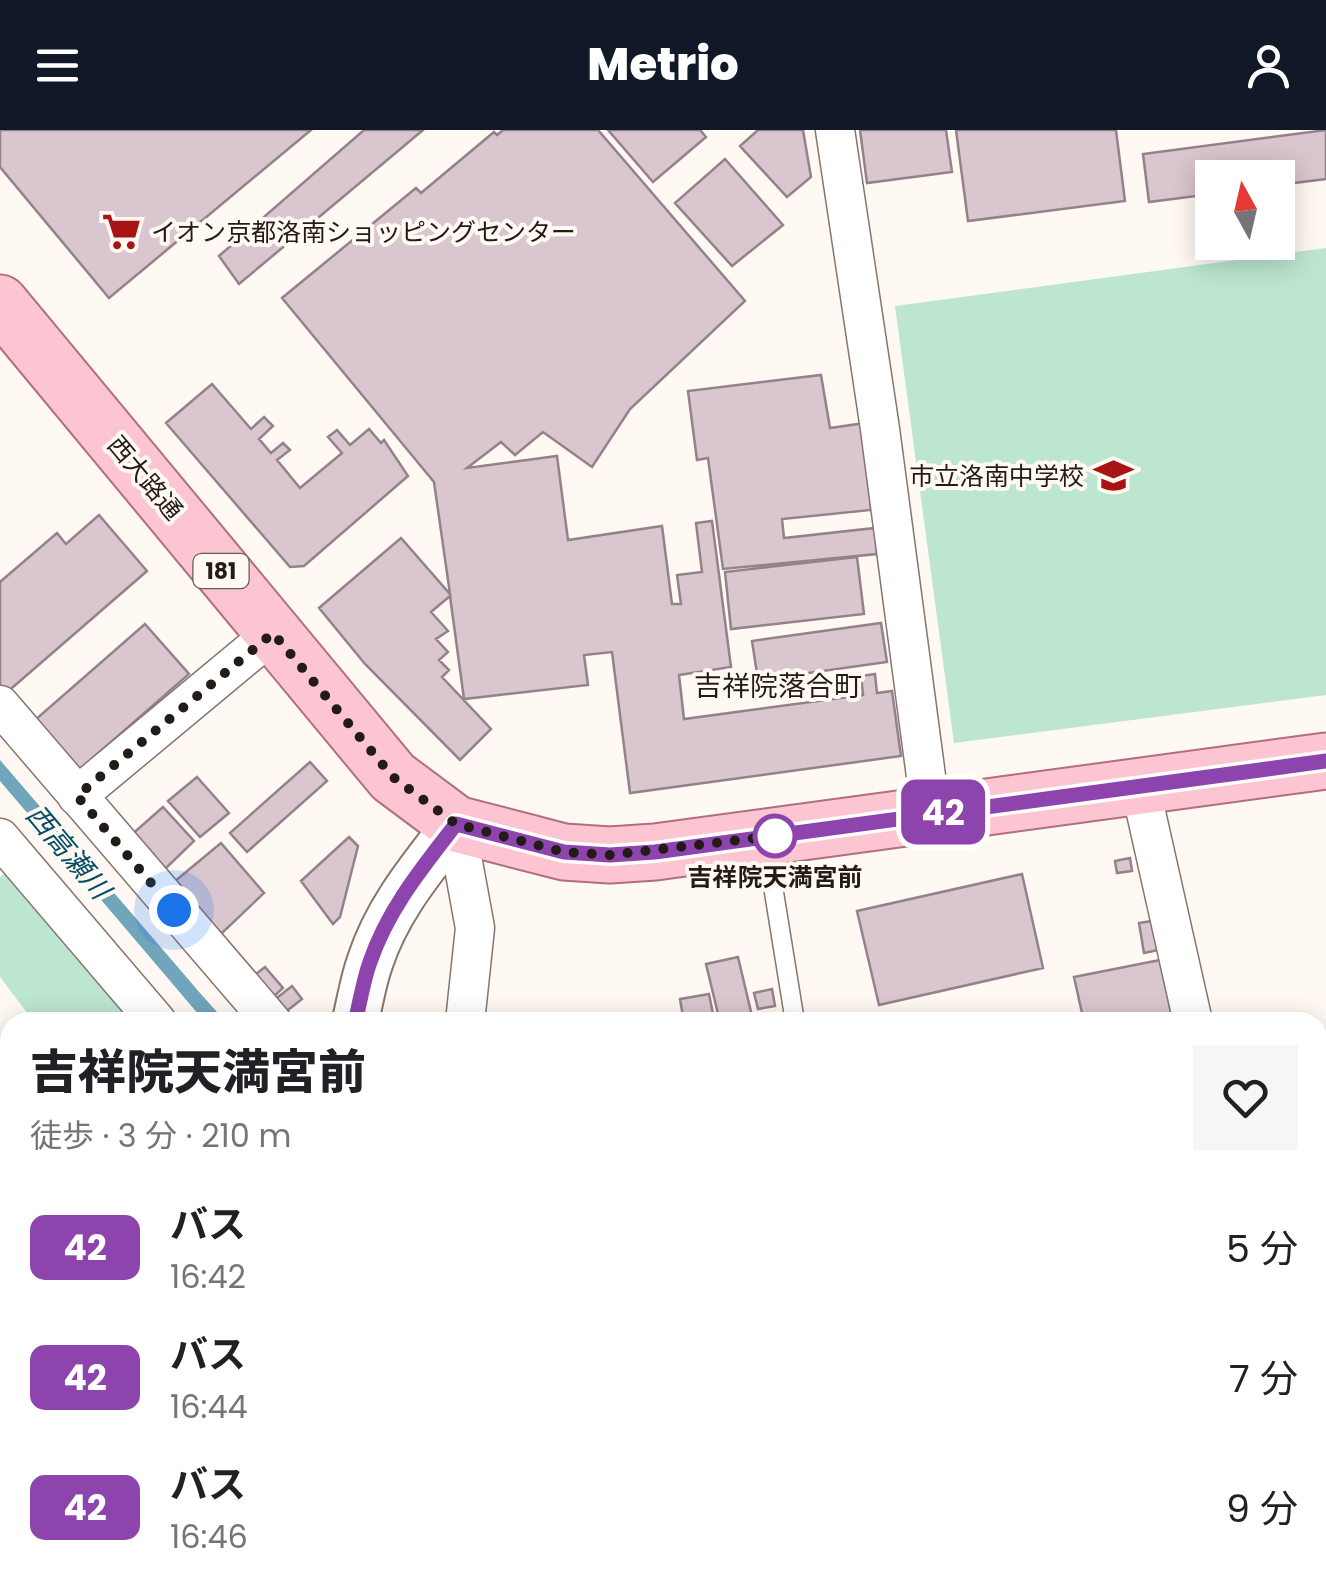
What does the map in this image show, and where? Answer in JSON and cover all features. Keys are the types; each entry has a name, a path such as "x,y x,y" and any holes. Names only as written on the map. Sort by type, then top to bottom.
{"main road":[{"name":"西大路通","path":"0,304 393,777 456,824"},
{"name":"181","path":"456,824 564,852 610,855 1326,761"}],"street":[{"path":"835,130 883,448 931,814"},
{"path":"77,796 273,633"},
{"path":"0,705 263,1012"},
{"path":"1140,786 1190,1012"},
{"path":"357,1012 369,963 405,890 456,824"},
{"path":"456,824 475,928 466,1012"},
{"path":"0,838 148,1012"}],"lane":[{"path":"766,837 793,1012"}],"green space":[{"name":"市立洛南中学校","path":"1326,248 1326,695 954,743 895,306 1237,260 1295,260 1295,252"},
{"path":"12,867 135,1012 26,1012 0,977 0,877"}],"water":[{"name":"西高瀬川","path":"0,760 217,1012 196,1012 0,781"}],"building":[{"name":"イオン京都洛南ショッピングセンター","path":"0,130 311,130 109,298 0,167"},
{"name":"イオン京都洛南ショッピングセンター","path":"364,130 423,130 239,284 219,256"},
{"path":"503,130 598,130 745,301 630,409 592,467 543,432 515,455 501,442 467,468 557,456 568,540 662,526 672,604 681,604 677,575 702,572 696,523 712,521 731,667 679,675 684,719 863,695 861,676 875,674 877,693 892,691 901,756 630,793 612,652 584,655 588,685 464,699 450,596 431,612 448,631 436,639 448,652 439,660 449,670 442,677 491,729 460,760 365,664 319,608 401,538 450,594 434,482 282,298 416,188 421,193 494,132 497,135"},
{"path":"608,130 700,130 706,137 653,182"},
{"path":"758,130 803,130 811,177 787,197 740,146"},
{"path":"860,130 946,130 952,172 867,183"},
{"path":"956,130 1116,130 1125,201 968,221"},
{"path":"1326,130 1326,179 1295,183 1295,160 1195,160 1195,196 1149,202 1143,154"},
{"path":"725,159 783,225 732,266 675,203"},
{"path":"821,375 830,428 865,423 871,510 782,519 784,538 875,528 877,554 723,569 708,458 697,460 688,391"},
{"path":"212,384 251,429 264,417 273,426 259,439 271,453 283,443 290,450 277,460 300,488 342,453 328,437 337,430 350,445 369,429 381,443 384,440 408,476 304,566 290,567 166,423"},
{"path":"99,515 147,571 5,694 0,689 0,582 57,533 66,544"},
{"path":"857,557 864,614 731,629 725,572"},
{"path":"881,623 887,662 758,680 752,641"},
{"path":"145,624 189,674 71,777 27,727"},
{"path":"310,762 327,781 247,852 230,833"},
{"path":"197,777 229,813 200,837 168,801"},
{"path":"163,807 194,841 163,871 130,836"},
{"path":"349,837 358,846 340,917 333,924 301,881"},
{"path":"221,843 264,893 220,935 174,882"},
{"path":"1130,858 1132,871 1117,873 1115,861"},
{"path":"1022,874 1043,968 879,1005 857,911"},
{"path":"1158,920 1163,949 1144,953 1139,923"},
{"path":"738,957 751,1012 718,1012 706,964"},
{"path":"1160,960 1171,1012 1082,1012 1074,977"},
{"path":"265,967 283,988 271,999 252,977"},
{"path":"292,986 302,999 286,1012 273,1001"},
{"path":"772,989 775,1006 758,1009 754,993"},
{"path":"709,994 713,1012 682,1012 680,999"}],"bus line":[{"name":"42","path":"357,1012 369,963 405,890 456,824 564,852 655,852 1326,761"}],"place":[{"name":"イオン京都洛南ショッピングセンター","path":"121,232"},
{"name":"市立洛南中学校","path":"1114,476"},
{"name":"吉祥院天満宮前","path":"775,836"}],"district":[{"name":"吉祥院落合町","path":"778,686"}],"route":[{"path":"174,910 77,796 273,633 393,777 456,824 564,852 610,855 775,836"}]}
